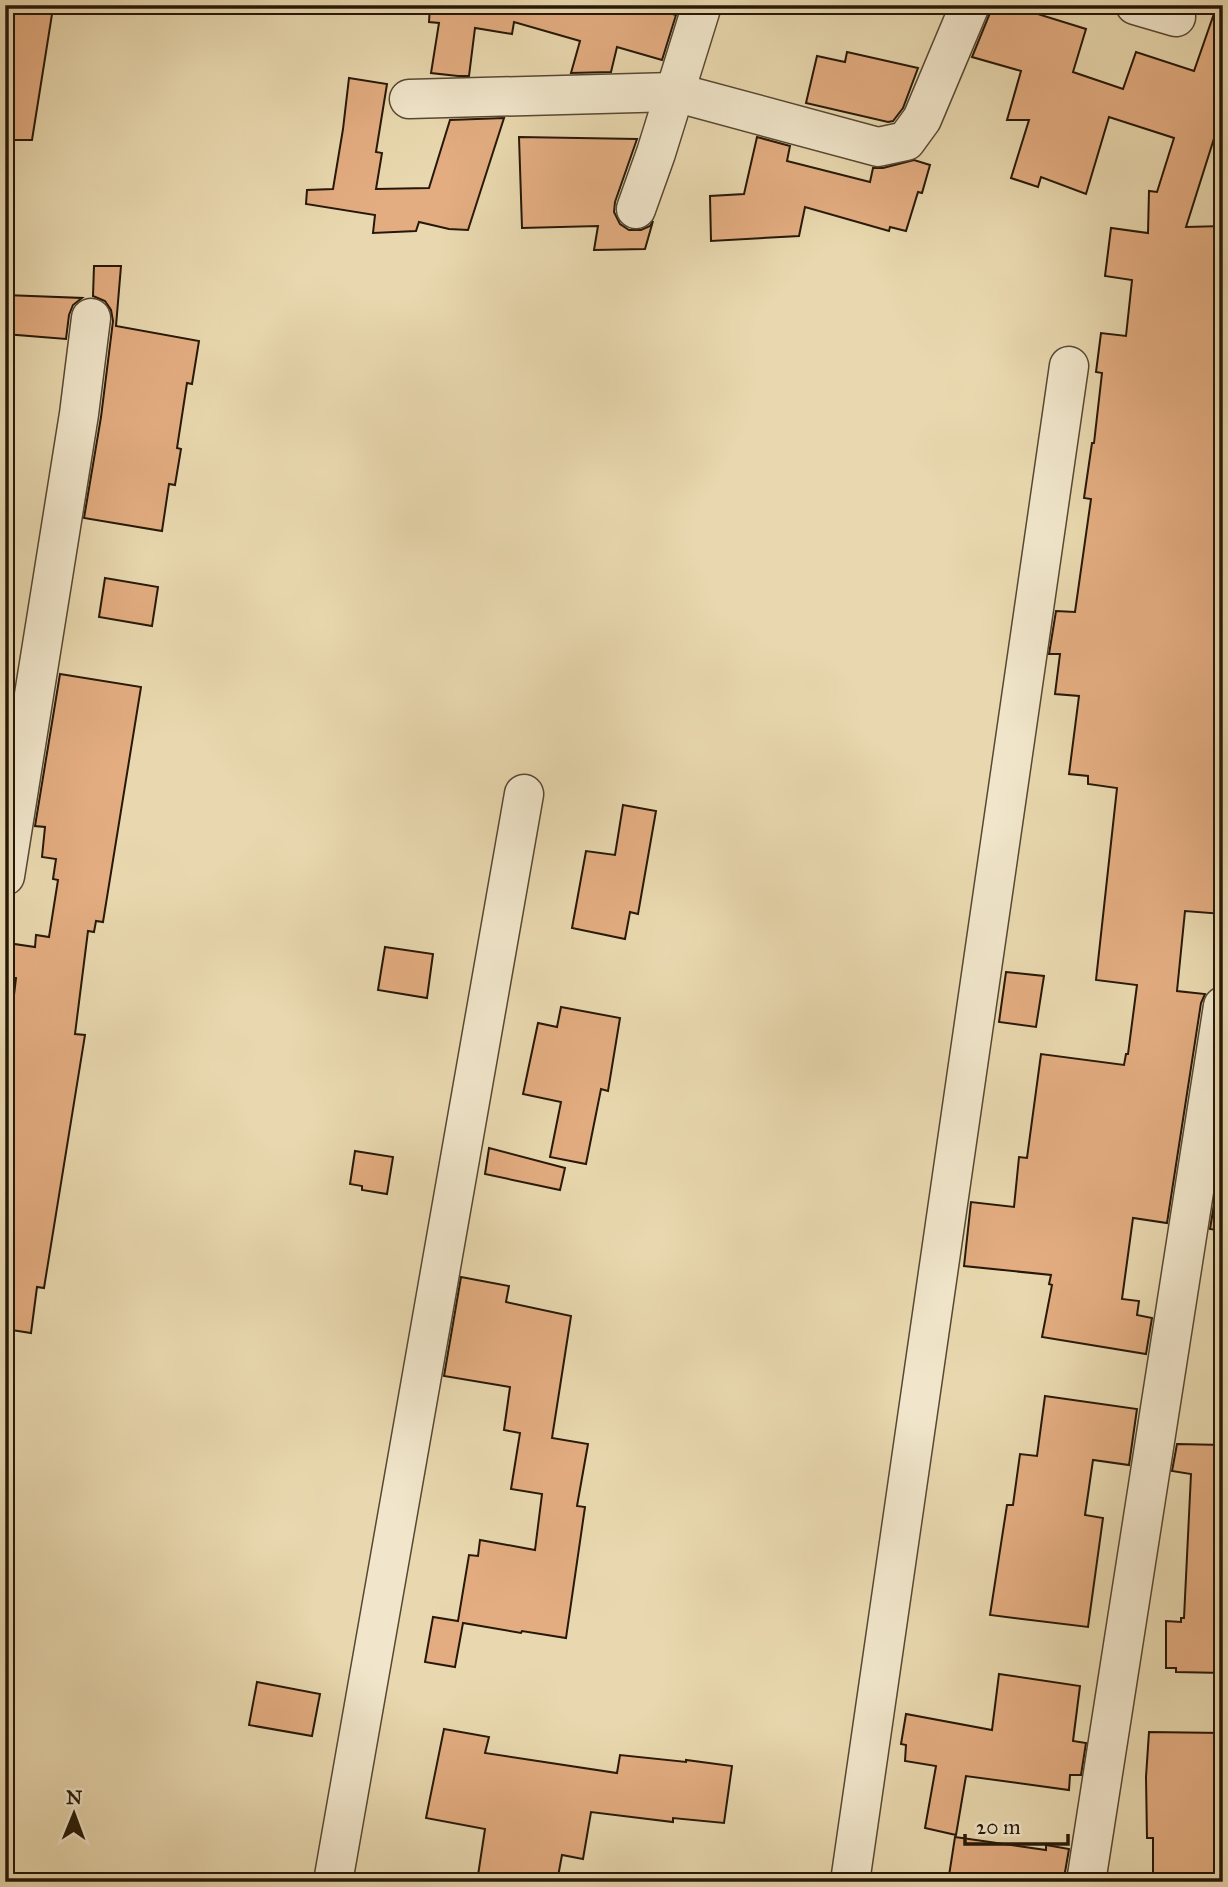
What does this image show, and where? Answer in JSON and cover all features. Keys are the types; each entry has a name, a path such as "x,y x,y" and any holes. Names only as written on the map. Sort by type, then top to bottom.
{"street":[{"path":"636,209 702,5"},
{"path":"410,99 674,92 878,147 906,141 922,119 970,5"},
{"path":"1135,5 1176,17"},
{"path":"5,876 79,414 91,318"},
{"path":"850,1882 1069,366"},
{"path":"333,1882 524,794"},
{"path":"1086,1882 1223,1006"}],"building":[{"path":"5,5 53,8 32,140 5,140"},
{"path":"430,5 641,5 676,15 662,60 617,47 611,72 571,73 580,41 514,22 512,34 475,28 469,76 458,76 431,73 439,23 429,22"},
{"path":"991,5 1009,5 1086,29 1073,72 1123,89 1136,52 1194,71 1217,5 1223,5 1223,110 1186,227 1223,226 1223,667 1214,727 1223,728 1223,914 1185,911 1177,991 1205,994 1201,1003 1167,1223 1133,1218 1122,1299 1139,1301 1137,1315 1152,1318 1146,1354 1042,1337 1052,1285 1049,1284 1051,1275 964,1266 971,1202 1014,1207 1019,1157 1027,1158 1041,1054 1124,1065 1128,1054 1137,985 1096,980 1117,788 1088,784 1088,776 1069,774 1079,696 1055,694 1060,654 1049,654 1056,611 1075,612 1091,499 1084,498 1102,373 1096,372 1101,333 1126,336 1132,280 1105,276 1111,228 1148,233 1149,191 1157,192 1174,138 1109,117 1086,194 1041,177 1038,187 1011,178 1029,120 1007,120 1021,71 972,57"},
{"path":"847,52 918,68 903,108 893,121 806,103 817,56 845,62"},
{"path":"349,78 387,84 376,152 382,153 376,189 429,188 450,120 504,118 468,230 419,222 416,231 373,233 375,215 306,204 307,190 333,189"},
{"path":"519,137 637,139 614,212 620,224 629,230 641,230 650,226 653,221 645,249 594,250 598,226 522,228"},
{"path":"757,137 790,146 787,161 870,182 873,168 914,160 930,165 906,231 890,227 889,231 805,207 799,236 711,241 710,196 744,194"},
{"path":"94,266 121,266 116,326 199,341 192,384 187,383 177,448 181,449 175,485 169,484 162,531 84,518 101,417 113,321 111,310 105,301 93,296"},
{"path":"5,295 82,298 73,305 69,315 66,339 5,334"},
{"path":"105,578 158,587 152,626 99,617"},
{"path":"60,674 141,687 103,922 96,921 94,932 88,931 75,1034 85,1035 44,1288 37,1287 31,1333 5,1329 6,1062 16,978 9,977 14,944 35,947 36,935 49,937 58,880 53,879 56,859 42,857 45,827 35,826"},
{"path":"623,805 656,811 638,914 630,912 625,939 572,928 586,851 615,855"},
{"path":"385,947 433,954 427,998 378,990"},
{"path":"1006,972 1044,976 1036,1027 999,1022"},
{"path":"561,1007 620,1018 608,1091 601,1089 586,1164 550,1157 561,1102 523,1094 538,1023 557,1027"},
{"path":"489,1148 565,1168 560,1190 485,1174"},
{"path":"1223,1149 1223,1231 1210,1229"},
{"path":"355,1151 393,1157 387,1194 362,1190 362,1186 350,1184"},
{"path":"461,1277 509,1286 506,1302 571,1316 552,1438 588,1444 577,1506 585,1507 566,1638 463,1623 455,1667 425,1662 433,1617 458,1621 469,1555 478,1556 480,1540 535,1550 542,1494 511,1489 520,1433 504,1430 510,1387 444,1376"},
{"path":"1045,1396 1137,1409 1129,1465 1093,1460 1085,1515 1103,1518 1088,1627 990,1615 1007,1505 1013,1505 1020,1454 1037,1456"},
{"path":"1177,1444 1223,1445 1223,1673 1176,1672 1176,1668 1166,1668 1166,1621 1181,1622 1181,1618 1184,1618 1191,1474 1172,1471"},
{"path":"999,1674 1080,1686 1073,1741 1086,1743 1081,1775 1070,1775 1069,1790 966,1776 956,1835 925,1828 936,1766 905,1761 906,1745 901,1744 906,1714 992,1730"},
{"path":"257,1682 320,1694 312,1736 249,1725"},
{"path":"444,1729 489,1737 485,1753 617,1773 620,1755 732,1766 724,1823 673,1818 673,1822 591,1812 583,1859 562,1855 557,1882 477,1882 485,1829 426,1818"},
{"path":"1149,1732 1223,1733 1223,1882 1153,1882 1153,1838 1147,1838 1146,1777"},
{"path":"955,1837 1046,1850 1046,1845 1069,1849 1064,1878 1046,1876 1045,1882 948,1882"}]}
